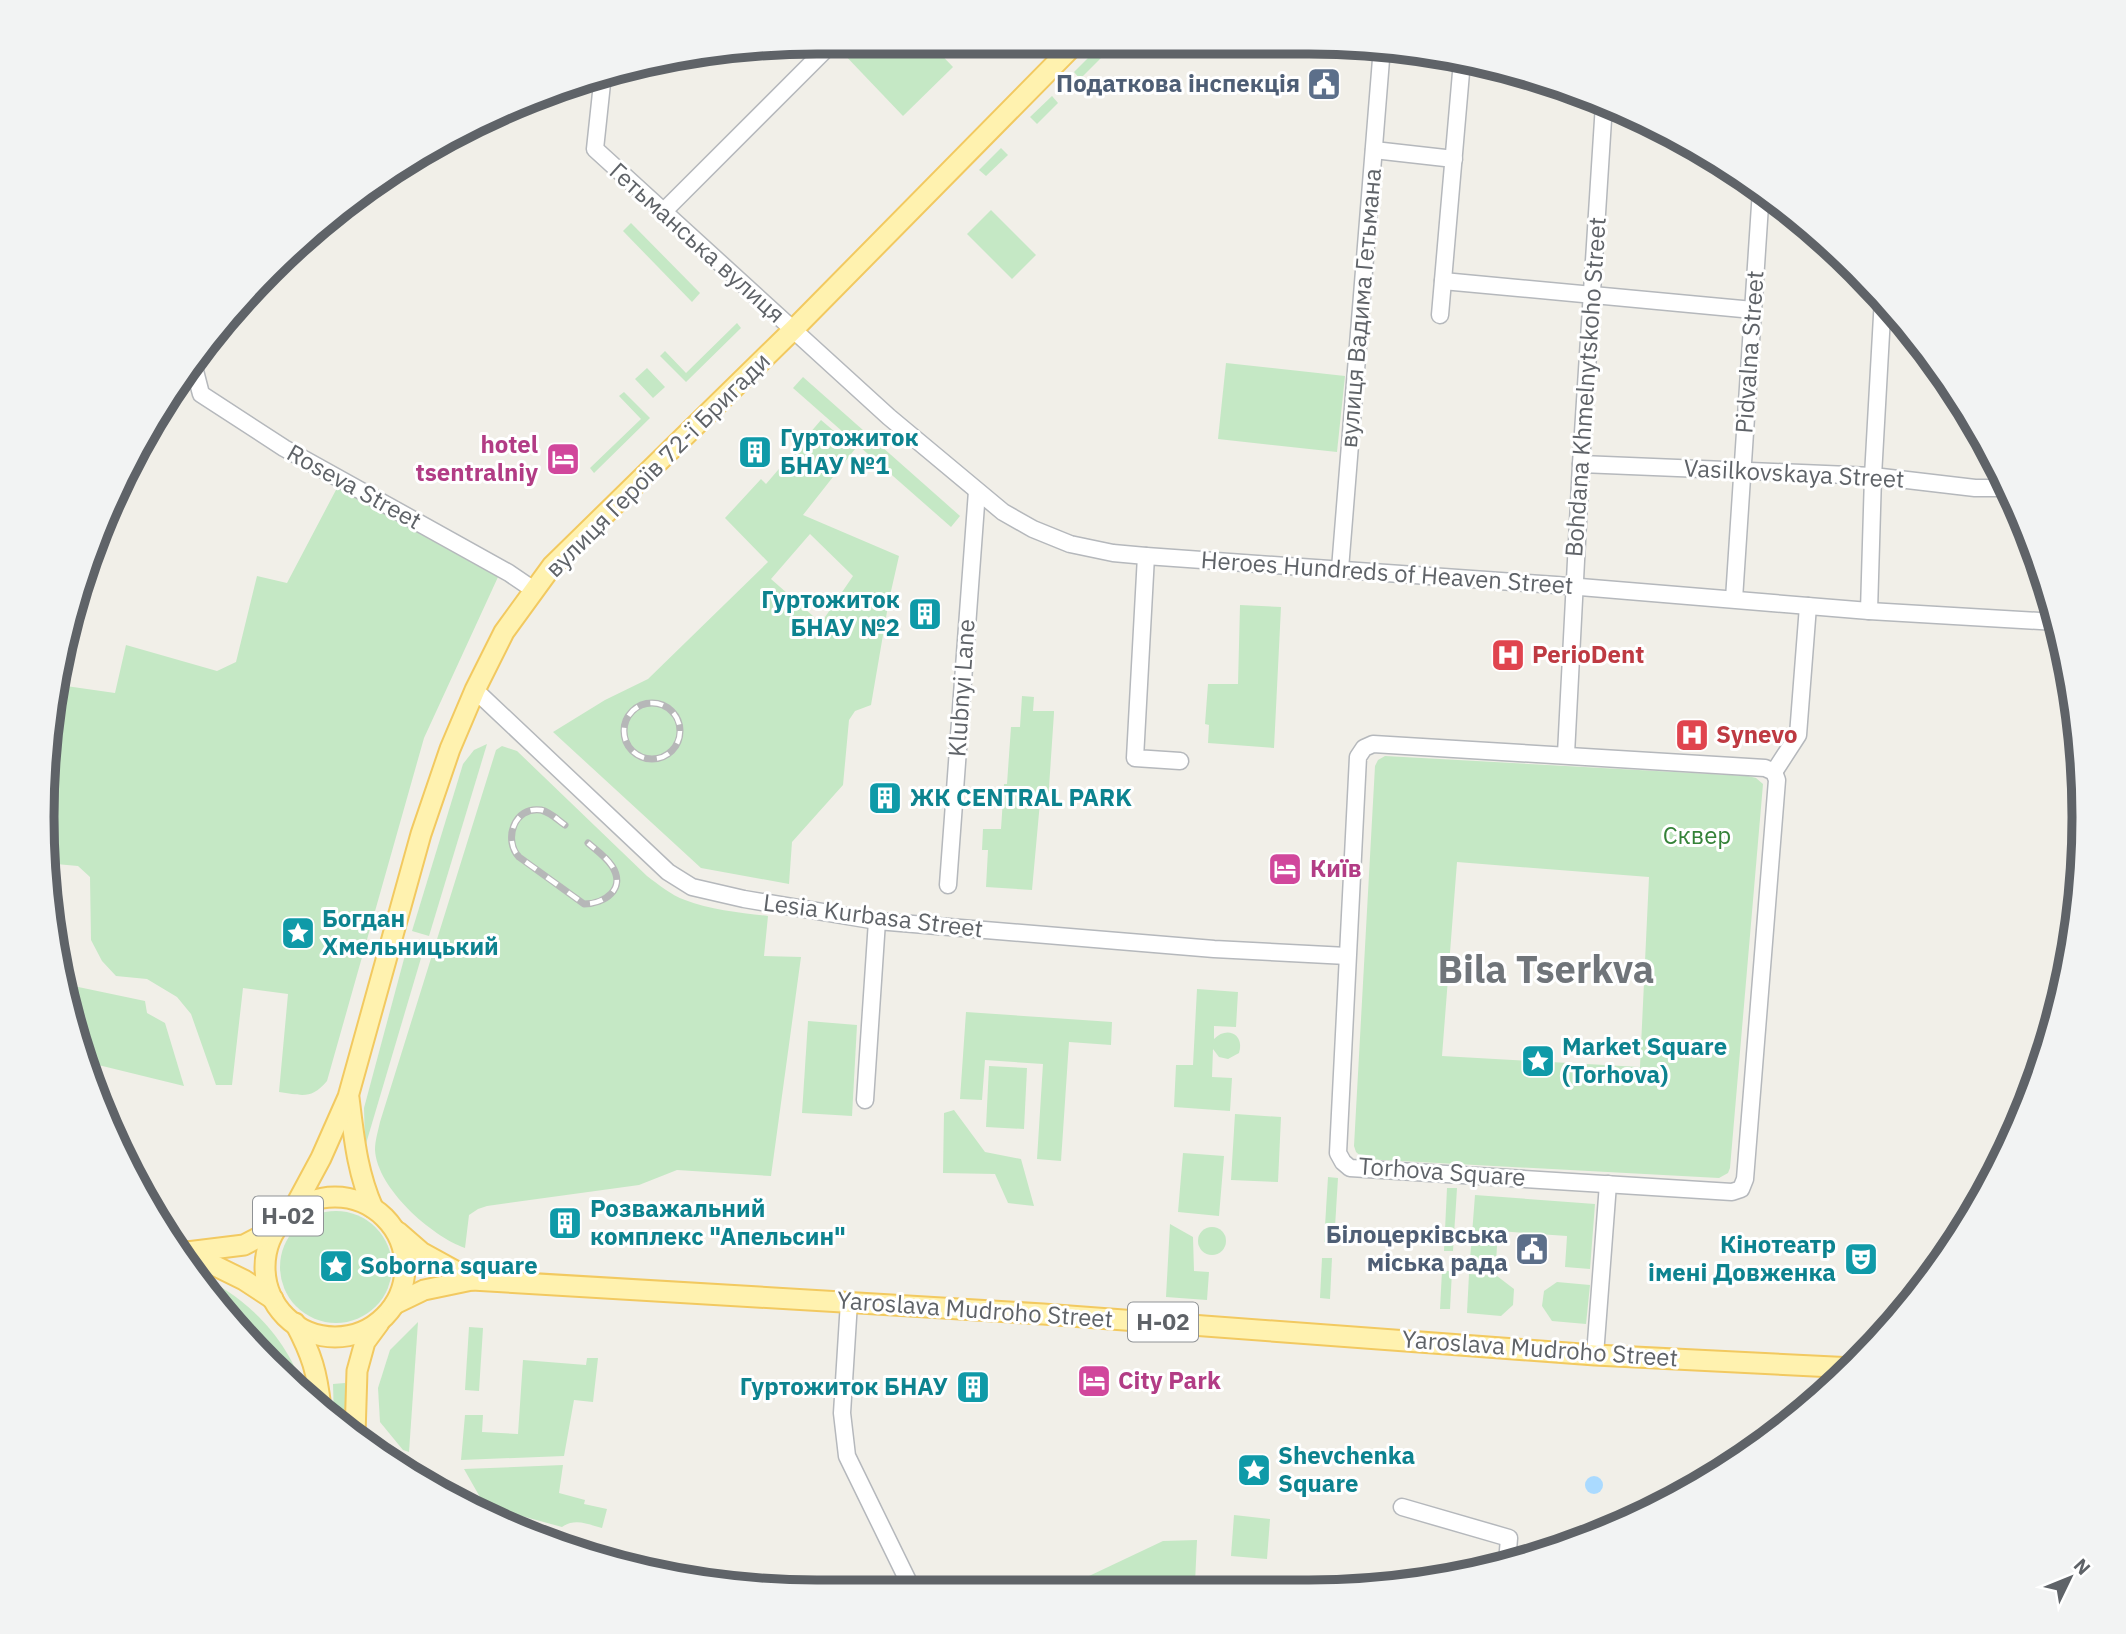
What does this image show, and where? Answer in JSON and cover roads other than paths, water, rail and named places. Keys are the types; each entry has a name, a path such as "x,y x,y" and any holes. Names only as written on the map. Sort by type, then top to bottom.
{"main road":[{"name":"вулиця Героїв 72-ї Бригади","path":"293,1210 321,1158 348,1097 421,834 450,749 504,632 560,558 793,330 1065,54"},
{"name":"вулиця Героїв 72-ї Бригади","path":"348,1097 356,1157 373,1208"},
{"name":"Н-02","path":"273,1299 267,1279 266,1258 275,1228 293,1210 329,1197 359,1201 373,1208 395,1229"},
{"path":"190,1250 244,1245 275,1228"},
{"name":"Yaroslava Mudroho Street","path":"395,1229 421,1252 472,1280"},
{"path":"355,1424 357,1371 365,1342 390,1310 405,1274 402,1243 395,1229"},
{"path":"195,1257 244,1280 273,1299 282,1312 312,1333 342,1338 359,1333 390,1310"},
{"name":"Yaroslava Mudroho Street","path":"390,1310 424,1290 472,1280 1118,1319 1595,1355 1836,1367"},
{"path":"295,1322 311,1352 319,1394"}],"street":[{"path":"664,211 821,54"},
{"name":"вулиця Вадима Гетьмана","path":"1340,569 1381,58"},
{"path":"1440,315 1461,70"},
{"name":"Гетьманська вулиця","path":"602,86 595,149 793,330"},
{"name":"Bohdana Khmelnytskoho Street","path":"1566,754 1603,113"},
{"path":"1374,150 1454,159"},
{"name":"Pidvalna Street","path":"1734,599 1760,203"},
{"path":"1443,281 1753,310"},
{"path":"1869,611 1882,314"},
{"name":"Heroes Hundreds of Heaven Street","path":"793,330 889,418 1003,512 1033,529 1070,544 1113,553 1146,556 1574,586 1869,611 2046,621"},
{"name":"Roseva Street","path":"196,375 201,394 284,449 509,573 534,590"},
{"name":"Vasilkovskaya Street","path":"1581,464 1873,476 1997,488"},
{"name":"Klubnyi Lane","path":"948,885 977,491"},
{"path":"1146,556 1135,758 1180,761"},
{"path":"1774,772 1798,735 1808,606"},
{"name":"Lesia Kurbasa Street","path":"475,690 668,872 692,887 744,899 877,921 1223,950 1348,956"},
{"name":"Torhova Square","path":"1373,744 1566,754 1765,768 1774,772 1777,780 1745,1179 1741,1188 1732,1192 1350,1168 1343,1162 1338,1153 1358,757 1364,748 1373,744"},
{"path":"866,1100 877,921"},
{"path":"1595,1355 1608,1184"},
{"path":"849,1302 842,1413 847,1456 908,1580"},
{"path":"1402,1507 1509,1538 1508,1553"}],"water":[{"path":"1594,1476 1600,1479 1603,1485 1600,1491 1594,1494 1588,1491 1585,1485 1588,1479"}],"railway":[{"path":"646,703 658,703 668,707 676,715 680,731 676,747 668,755 658,759 646,759 636,755 628,747 624,737 624,725 628,715 636,707 646,703"},
{"path":"565,825 551,814 532,810 518,819 514,826 512,842 519,857 584,904 606,898 617,882 610,863 588,843"}],"place":[{"name":"Податкова інспекція","path":"1324,84"},
{"name":"Гуртожиток БНАУ №1","path":"755,452"},
{"name":"hotel tsentralniy","path":"563,459"},
{"name":"Гуртожиток БНАУ №2","path":"925,614"},
{"name":"PerioDent","path":"1508,655"},
{"name":"Synevo","path":"1692,735"},
{"name":"ЖК CENTRAL PARK","path":"885,798"},
{"name":"Київ","path":"1285,869"},
{"name":"Богдан Хмельницький","path":"298,933"},
{"name":"Market Square (Torhova)","path":"1538,1061"},
{"name":"Розважальний комплекс \"Апельсин\"","path":"565,1223"},
{"name":"Білоцерківська міська рада","path":"1532,1249"},
{"name":"Кінотеатр імені Довженка","path":"1861,1259"},
{"name":"Soborna square","path":"336,1266"},
{"name":"City Park","path":"1094,1381"},
{"name":"Гуртожиток БНАУ","path":"973,1387"},
{"name":"Shevchenka Square","path":"1254,1470"}],"district":[{"name":"Bila Tserkva","path":"1546,970"}],"park label":[{"name":"Сквер","path":"1697,836"}]}
